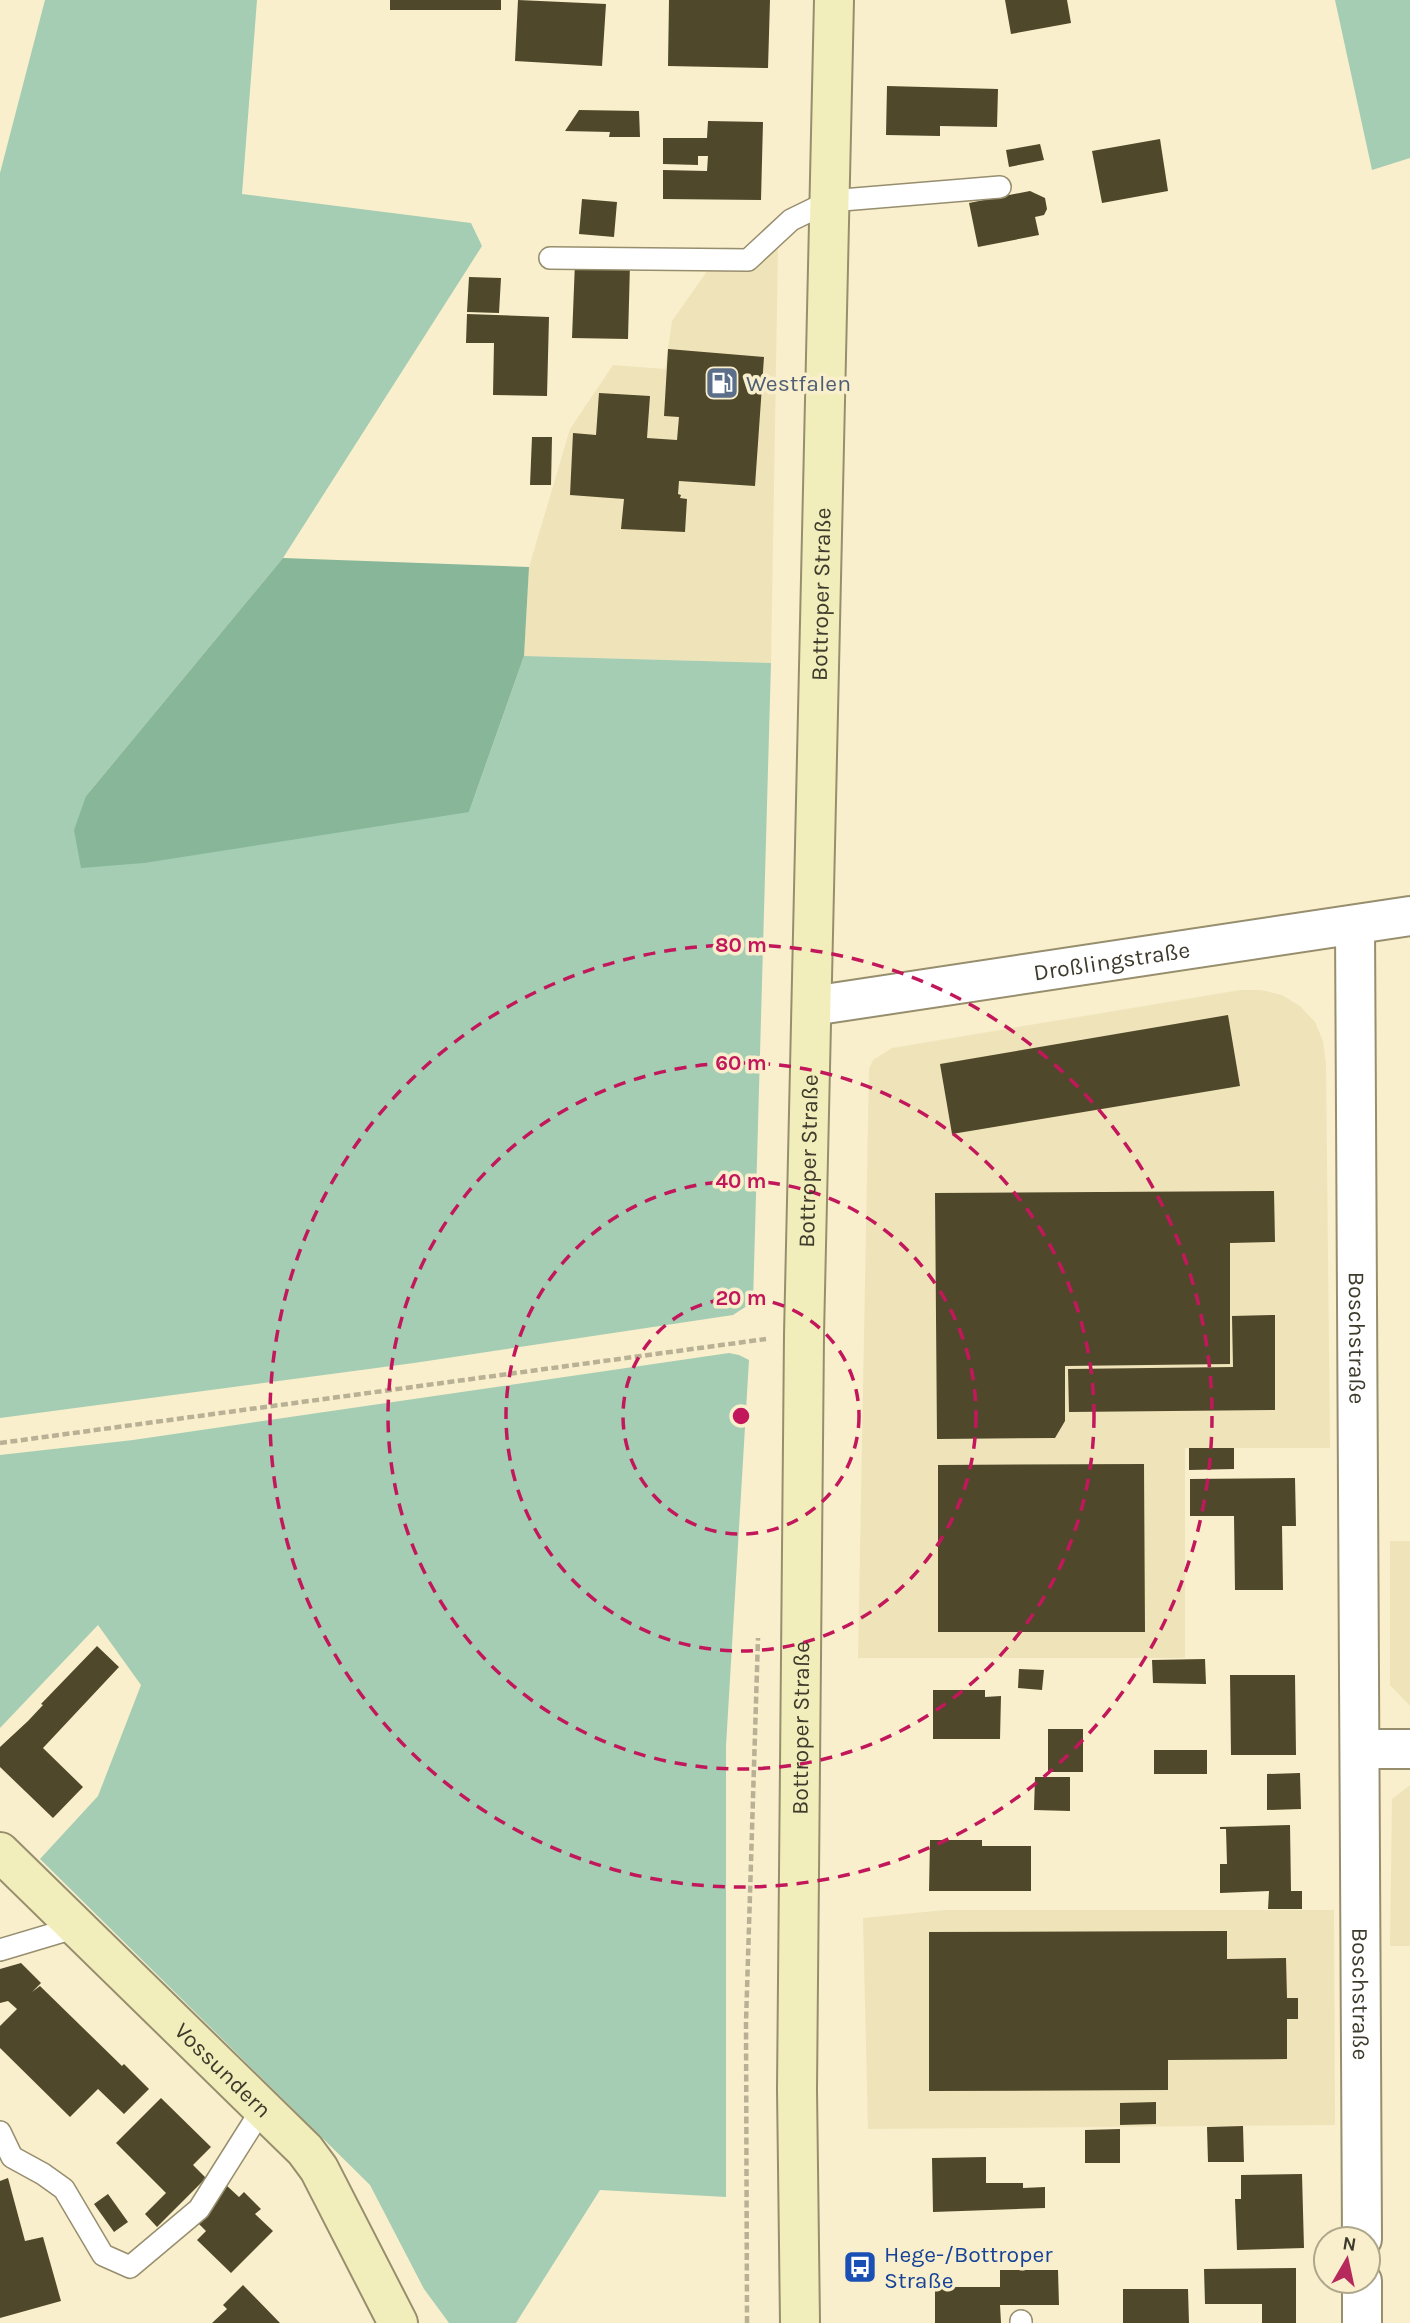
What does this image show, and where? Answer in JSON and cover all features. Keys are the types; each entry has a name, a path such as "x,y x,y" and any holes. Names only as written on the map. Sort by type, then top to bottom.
{"main road":[{"name":"Bottroper Straße","path":"800,2323 797,2089 804,1335 834,0"},
{"name":"Vossundern","path":"0,1852 305,2150 319,2169 398,2323"}],"street":[{"name":"Droßlingstraße","path":"812,1006 1410,916"},
{"name":"Boschstraße","path":"1355,925 1362,2225"},
{"path":"1360,1749 1410,1749"},
{"path":"1362,2295 1362,2323"}],"lane":[{"path":"550,258 748,260 790,220 830,201 1000,187"},
{"path":"0,1950 77,1927"},
{"path":"0,2132 12,2157 44,2174 64,2189 103,2255 131,2267 199,2209 262,2109"}],"path":[{"path":"0,1443 804,1335"}],"shaded area":[{"path":"724,247 778,250 771,663 524,656 529,567 570,429 613,365 665,369 672,321"},
{"path":"1240,990 1261,990 1282,995 1300,1006 1315,1022 1323,1041 1326,1064 1330,1448 1185,1448 1185,1658 858,1658 869,1069 873,1060 892,1048"},
{"path":"1390,1541 1410,1541 1410,1706 1390,1685"},
{"path":"1410,1785 1410,1946 1390,1946 1392,1799"},
{"path":"945,1910 1334,1910 1335,2125 868,2129 863,1918"}],"green space":[{"path":"45,0 257,0 242,194 471,223 482,246 283,558 86,796 469,812 524,656 771,663 753,1302 733,1315 414,1363 0,1418 0,173"},
{"path":"1335,0 1410,0 1410,158 1372,170"},
{"path":"283,558 529,567 524,656 469,812 144,863 81,868 74,830 86,796"},
{"path":"729,1353 749,1360 726,1746 726,2197 600,2190 516,2323 449,2323 424,2289 370,2185 40,1859 98,1796 141,1685 98,1625 0,1728 0,1455 133,1440"}],"building":[{"path":"390,0 501,0 501,10 390,10"},
{"path":"518,0 606,4 602,66 515,61"},
{"path":"669,0 770,0 768,68 668,66"},
{"path":"1005,0 1067,0 1071,23 1011,34"},
{"path":"887,86 998,89 997,127 940,126 940,136 886,135"},
{"path":"579,110 639,111 640,137 609,137 610,132 565,131"},
{"path":"708,121 763,122 761,200 663,199 663,170 707,171 708,156 698,156 698,165 663,164 663,138 707,138"},
{"path":"1160,139 1168,191 1102,203 1092,151"},
{"path":"1040,144 1044,160 1009,167 1006,150"},
{"path":"1030,191 1045,198 1047,209 1044,215 1035,217 1039,235 978,247 969,203"},
{"path":"582,199 617,202 614,237 579,234"},
{"path":"575,262 630,264 628,339 572,338"},
{"path":"469,277 501,278 499,313 467,312"},
{"path":"467,314 549,317 547,396 493,395 494,343 466,343"},
{"path":"668,349 764,357 755,486 679,481 678,494 681,495 680,498 687,499 685,532 621,529 624,499 570,495 573,433 596,435 599,393 650,396 647,438 677,440 679,417 664,416"},
{"path":"532,437 552,437 551,485 530,485"},
{"path":"1228,1015 1240,1086 952,1134 940,1064"},
{"path":"1274,1191 1275,1242 1230,1243 1230,1364 1065,1366 1065,1421 1055,1438 937,1439 935,1193"},
{"path":"1275,1315 1275,1410 1069,1412 1068,1369 1233,1367 1232,1316"},
{"path":"1189,1448 1234,1448 1234,1469 1189,1470"},
{"path":"1144,1464 1145,1632 938,1632 938,1465"},
{"path":"1295,1478 1296,1526 1282,1526 1283,1590 1235,1590 1234,1516 1190,1516 1190,1479"},
{"path":"97,1646 119,1667 43,1748 83,1787 53,1818 0,1767 0,1747 28,1721"},
{"path":"1205,1659 1206,1684 1153,1683 1152,1660"},
{"path":"1019,1669 1044,1670 1042,1690 1018,1688"},
{"path":"1230,1675 1295,1675 1296,1755 1231,1755"},
{"path":"933,1690 985,1690 985,1697 1001,1696 1000,1739 933,1739"},
{"path":"1048,1729 1083,1729 1083,1772 1048,1772"},
{"path":"1154,1750 1207,1750 1207,1774 1154,1774"},
{"path":"1300,1773 1301,1809 1267,1810 1267,1774"},
{"path":"1035,1777 1070,1777 1070,1811 1034,1810"},
{"path":"1290,1825 1291,1891 1302,1891 1302,1909 1268,1909 1269,1891 1220,1893 1220,1864 1227,1864 1226,1829 1220,1827"},
{"path":"930,1840 982,1840 982,1846 1031,1846 1031,1891 929,1891"},
{"path":"1227,1931 1227,1959 1286,1958 1287,1998 1298,1998 1298,2019 1287,2019 1287,2059 1168,2060 1168,2090 929,2091 929,1932"},
{"path":"21,1963 41,1983 32,1992 40,1986 149,2089 124,2114 98,2089 70,2117 0,2048 0,2026 17,2009 8,2001 0,2003 0,1969"},
{"path":"161,2098 211,2147 193,2165 206,2178 157,2227 145,2214 166,2193 116,2143"},
{"path":"1156,2102 1156,2124 1120,2125 1120,2103"},
{"path":"1243,2126 1244,2162 1208,2162 1207,2127"},
{"path":"1120,2129 1120,2163 1085,2163 1085,2130"},
{"path":"986,2157 986,2183 1023,2183 1023,2188 1045,2187 1045,2208 933,2212 932,2158"},
{"path":"1302,2174 1304,2248 1237,2250 1235,2199 1241,2199 1241,2175"},
{"path":"8,2178 25,2241 43,2237 61,2301 0,2318 0,2181"},
{"path":"226,2185 239,2197 244,2192 261,2209 255,2214 273,2231 231,2273 197,2240 206,2231 193,2218"},
{"path":"108,2194 128,2222 114,2232 94,2204"},
{"path":"1296,2268 1296,2323 1262,2323 1262,2304 1205,2304 1204,2269"},
{"path":"1000,2270 1058,2270 1059,2305 1000,2305 1001,2323 935,2323 935,2287 1000,2287"},
{"path":"243,2285 280,2323 212,2323 227,2309 223,2305"},
{"path":"1123,2289 1188,2289 1189,2323 1123,2323"}],"place":[{"name":"Westfalen","path":"722,383"},
{"name":"Hege-/Bottroper Straße","path":"860,2267"}]}
